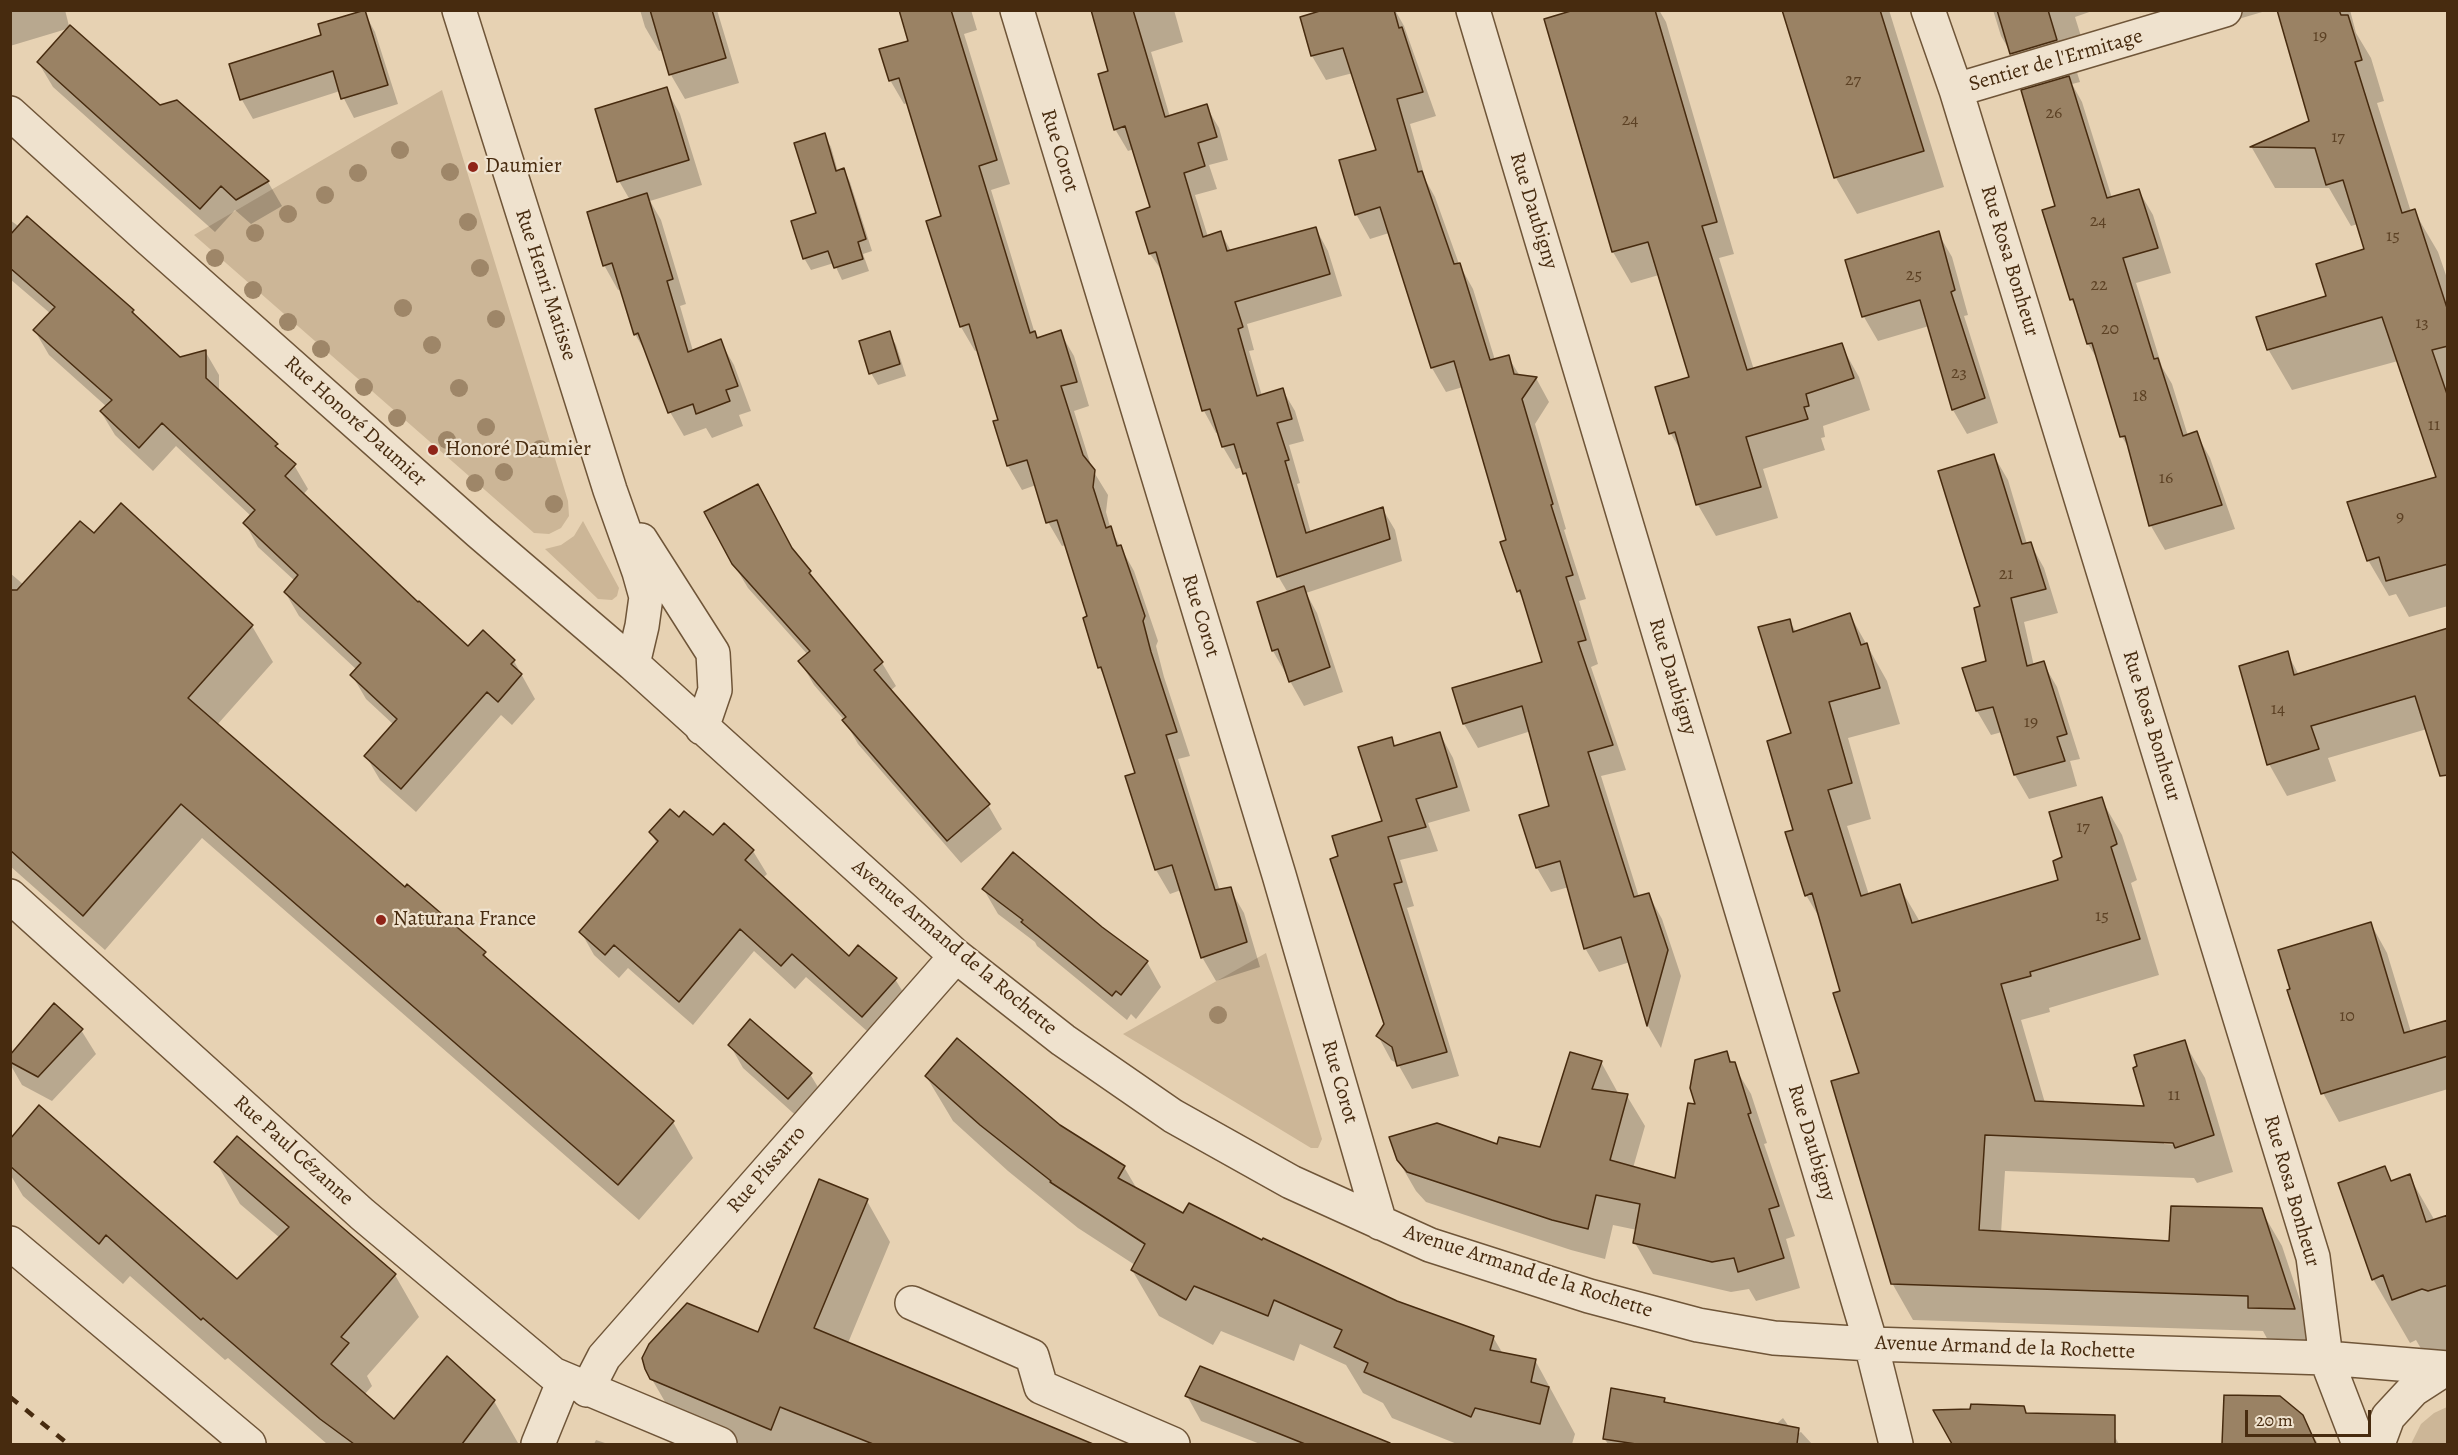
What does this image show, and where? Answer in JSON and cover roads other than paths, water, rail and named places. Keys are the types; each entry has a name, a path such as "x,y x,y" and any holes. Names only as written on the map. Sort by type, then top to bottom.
{"street":[{"name":"Rue Henri Matisse","path":"459,10 610,490 646,597 633,664"},
{"name":"Rue Corot","path":"1017,10 1279,875 1380,1223"},
{"name":"Rue Daubigny","path":"1473,10 1871,1344 1896,1444"},
{"name":"Rue Rosa Bonheur","path":"1928,10 1956,90 2313,1257 2326,1358 2359,1444"},
{"name":"Sentier de l'Ermitage","path":"1956,90 2225,10"},
{"name":"Rue Honoré Daumier","path":"10,112 149,239 480,533 633,664 702,728"},
{"name":"Rue Henri Matisse","path":"610,490 713,653 715,690 702,728"},
{"name":"Avenue Armand de la Rochette","path":"702,728 956,956 1063,1040 1173,1116 1291,1182 1441,1248 1589,1296 1698,1325 1774,1338 1871,1344 2326,1358 2447,1368"},
{"name":"Rue Paul Cézanne","path":"10,896 362,1214 546,1369 576,1385 720,1444"},
{"name":"Rue Pissarro","path":"538,1444 576,1385 604,1357 956,956"},
{"path":"10,1244 249,1444"},
{"path":"912,1303 1032,1356 1041,1387 1173,1444"},
{"name":"Avenue Armand de la Rochette","path":"2378,1444 2388,1417 2413,1390 2447,1368"}],"railway":[{"path":"10,1397 68,1444"}],"place":[{"name":"Daumier","path":"473,167"},
{"name":"Honoré Daumier","path":"433,450"},
{"name":"Naturana France","path":"381,920"}]}
